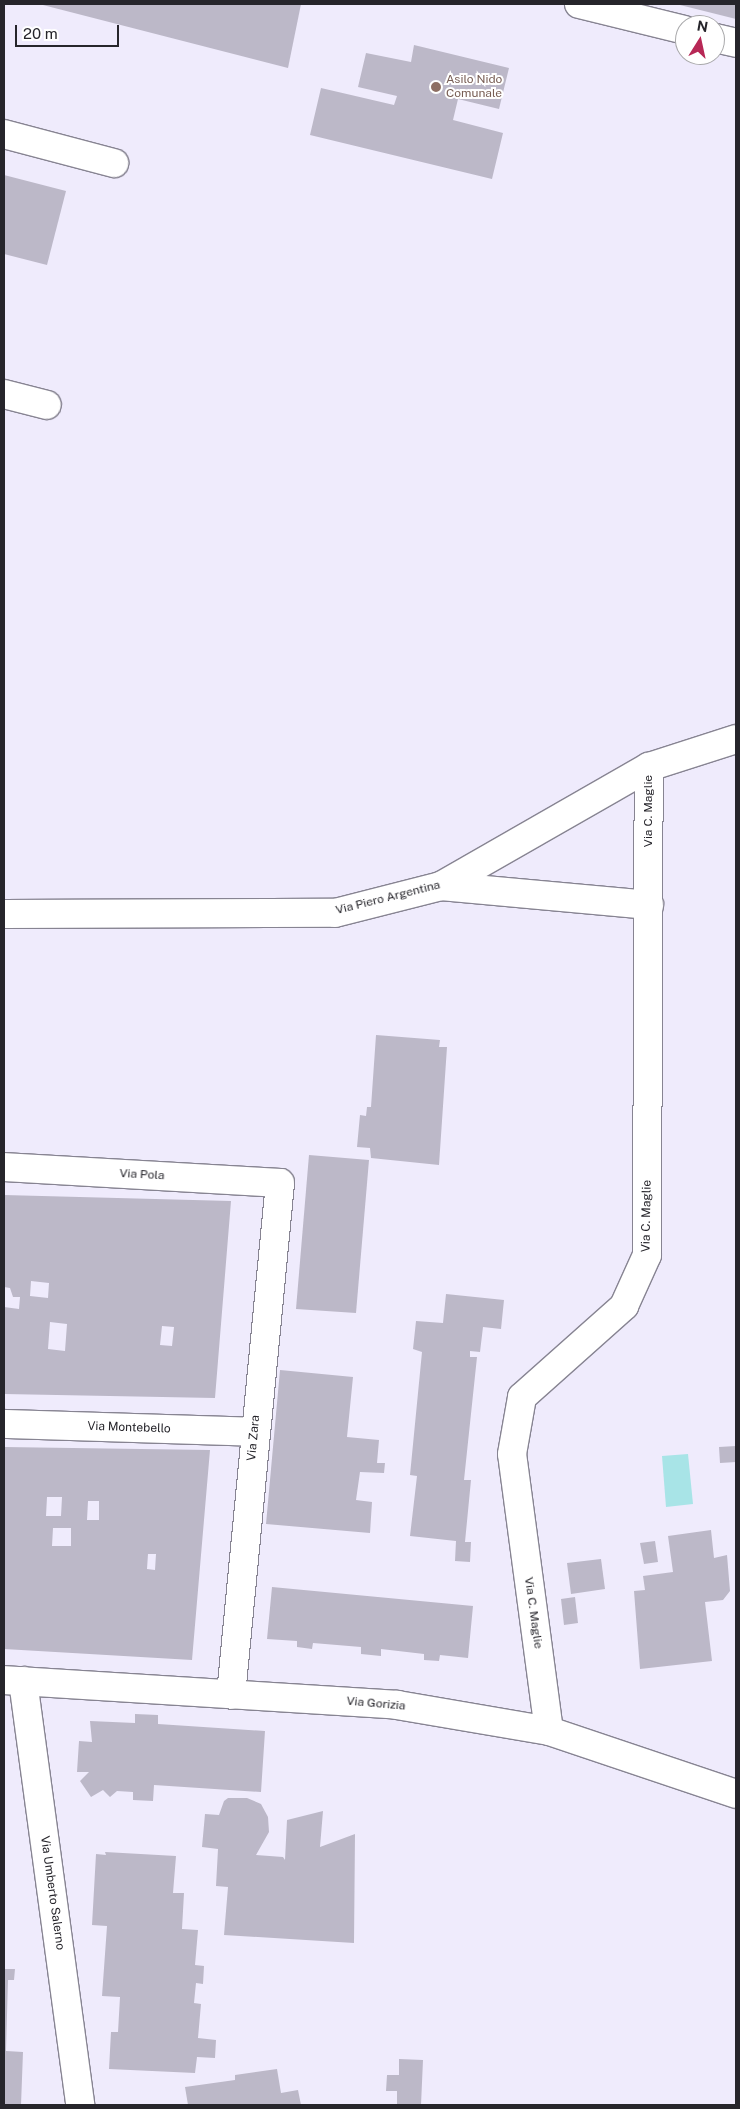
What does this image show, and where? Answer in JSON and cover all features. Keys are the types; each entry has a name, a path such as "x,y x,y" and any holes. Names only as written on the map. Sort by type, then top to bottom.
{"street":[{"path":"579,4 675,28"},
{"path":"4,134 114,163"},
{"path":"4,394 47,405"},
{"name":"Via Piero Argentina","path":"4,914 335,913 441,886 649,767 736,739"},
{"name":"Via C. Maglie","path":"549,1732 512,1454 522,1397 624,1306 647,1255 649,767"},
{"path":"441,886 649,905"},
{"name":"Via Pola","path":"4,1167 280,1183"},
{"name":"Via Zara","path":"231,1695 280,1183"},
{"name":"Via Montebello","path":"4,1424 255,1432"},
{"name":"Via Gorizia","path":"14,1681 397,1705 549,1732 736,1794"},
{"name":"Via Umberto Salerno","path":"14,1681 80,2105"}],"shaded area":[{"path":"688,1454 693,1504 666,1507 662,1456"}],"building":[{"path":"39,4 301,4 288,68"},
{"path":"676,4 736,4 736,19 725,15"},
{"path":"414,45 509,68 499,109 458,99 453,120 503,133 492,179 310,135 321,88 394,105 397,96 358,87 366,53 411,62"},
{"path":"4,175 66,191 47,265 4,254"},
{"path":"376,1035 440,1040 439,1047 447,1047 439,1165 371,1158 370,1148 357,1147 360,1115 366,1116 367,1107 371,1107"},
{"path":"309,1155 369,1160 356,1313 296,1309"},
{"path":"4,1195 231,1201 215,1398 4,1394 4,1307 19,1309 20,1297 13,1297 10,1288 4,1287","holes":["31,1281 49,1283 48,1298 30,1296","50,1322 67,1324 65,1351 48,1349","162,1326 174,1327 172,1346 160,1345"]},
{"path":"446,1294 504,1300 501,1329 483,1327 480,1352 470,1351 470,1357 477,1357 464,1480 471,1480 465,1542 471,1542 470,1562 455,1561 456,1541 410,1536 417,1476 410,1475 422,1352 413,1349 416,1321 443,1323"},
{"path":"280,1370 353,1377 347,1437 379,1440 377,1463 385,1463 384,1473 360,1472 356,1500 372,1502 370,1533 266,1524"},
{"path":"736,1446 736,1462 720,1463 719,1447"},
{"path":"4,1447 210,1450 192,1660 4,1649","holes":["47,1497 62,1497 61,1516 46,1516","88,1501 99,1501 99,1520 87,1520","53,1528 71,1528 71,1546 52,1546","148,1554 156,1554 155,1570 147,1569"]},
{"path":"711,1530 714,1558 727,1555 730,1591 723,1600 705,1602 712,1661 640,1669 634,1591 645,1590 643,1576 673,1572 668,1536"},
{"path":"655,1541 658,1562 644,1564 640,1543"},
{"path":"601,1559 605,1589 571,1594 567,1563"},
{"path":"272,1587 473,1606 468,1658 440,1655 439,1661 424,1660 424,1654 381,1649 381,1656 361,1654 361,1647 313,1643 312,1649 297,1647 297,1641 267,1639"},
{"path":"575,1597 578,1623 564,1625 561,1599"},
{"path":"135,1714 158,1715 158,1724 265,1731 261,1792 154,1785 153,1801 133,1800 133,1792 117,1791 110,1797 103,1790 91,1797 80,1781 89,1772 77,1772 79,1741 92,1742 90,1721 135,1723"},
{"path":"228,1798 247,1798 261,1804 268,1817 269,1832 256,1855 283,1857 285,1860 287,1820 323,1811 320,1847 355,1834 354,1943 224,1935 228,1887 216,1886 218,1849 202,1847 205,1814 219,1815 224,1801"},
{"path":"105,1852 176,1856 173,1893 184,1893 182,1929 198,1930 195,1965 204,1966 203,1984 196,1983 194,2003 201,2004 198,2038 216,2040 215,2058 197,2057 195,2073 109,2069 111,2032 118,2032 120,1997 102,1996 107,1926 92,1925 96,1854 106,1855"},
{"path":"4,1969 15,1969 14,1980 8,1980 6,2051 23,2052 21,2105 4,2105"},
{"path":"399,2059 423,2060 421,2105 397,2105 397,2091 386,2091 387,2075 399,2075"},
{"path":"277,2069 281,2093 298,2090 301,2105 188,2105 185,2087 235,2080 235,2075"}],"place":[{"name":"Asilo Nido Comunale","path":"436,87"}]}
